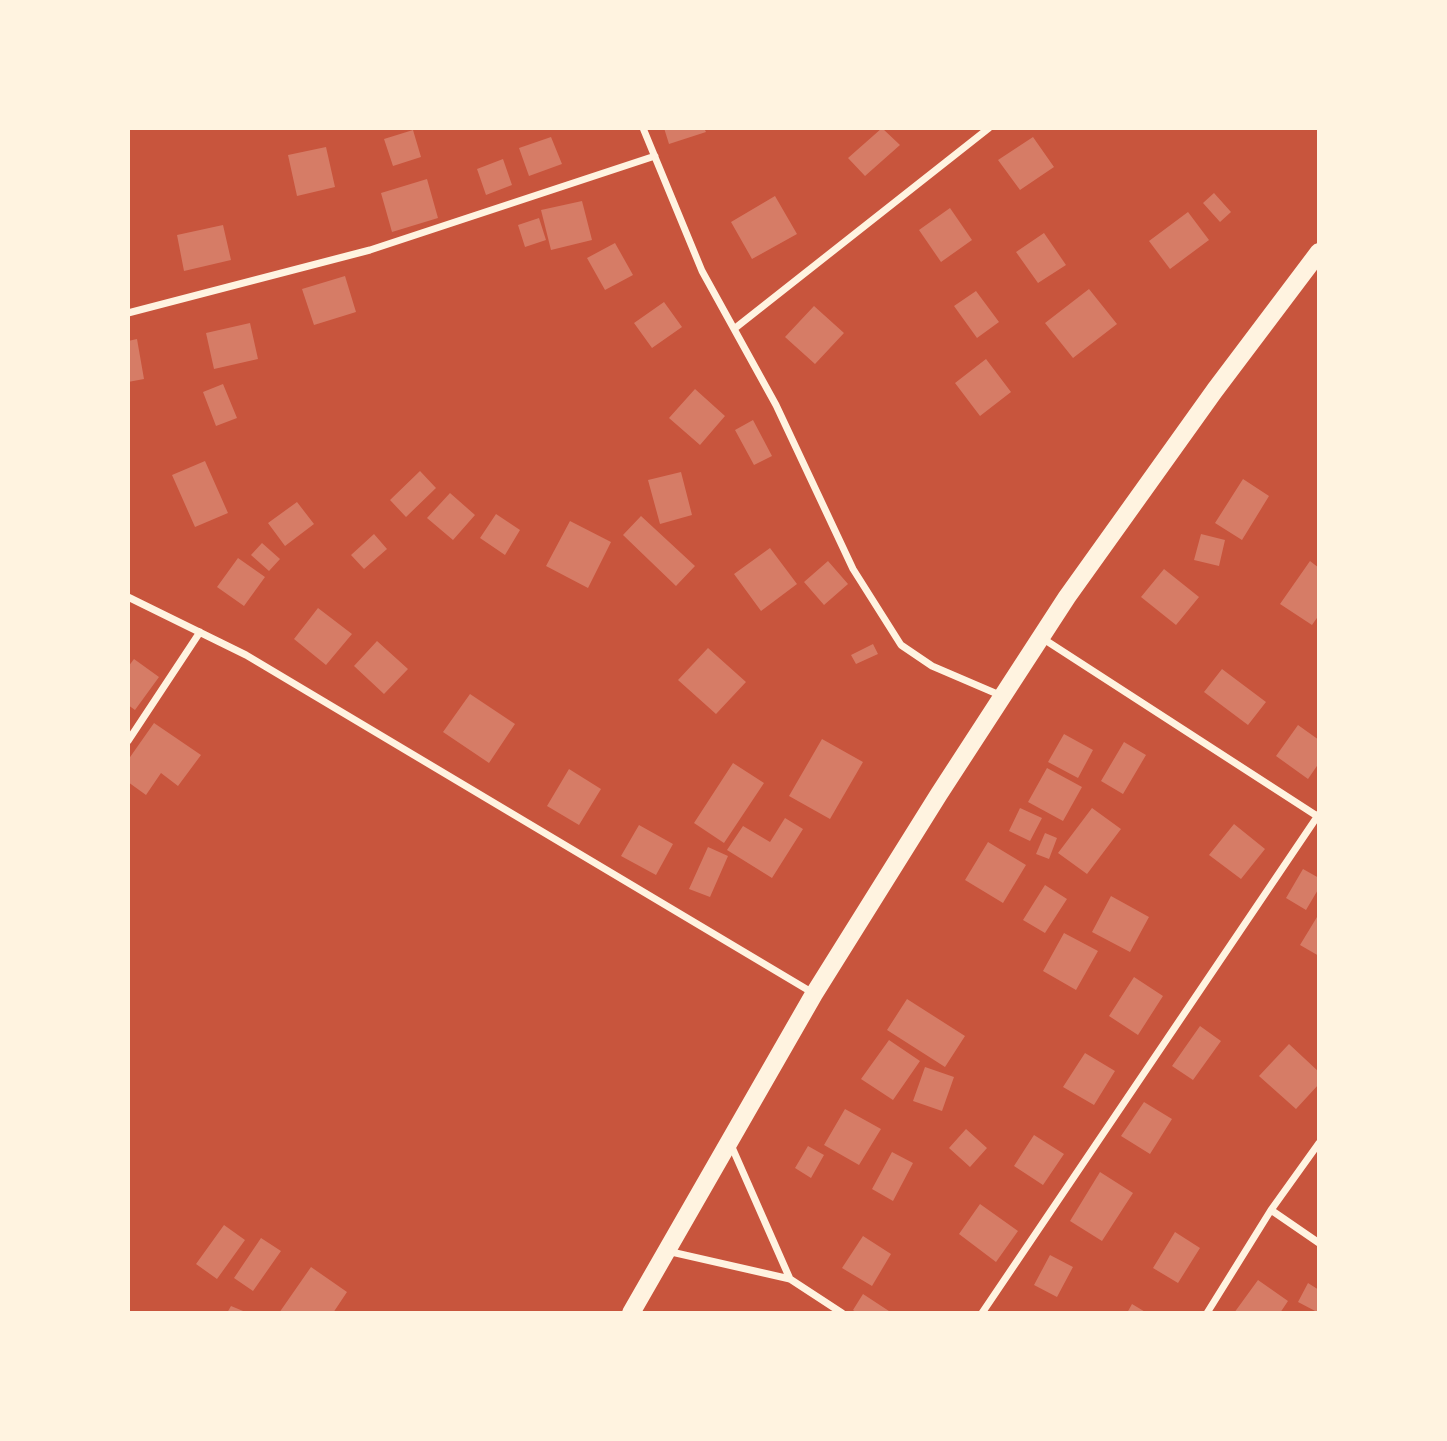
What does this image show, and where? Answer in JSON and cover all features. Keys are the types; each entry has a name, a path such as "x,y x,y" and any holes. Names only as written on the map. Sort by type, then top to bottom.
{"main road":[{"path":"631,1313 814,994 1067,597 1215,390 1319,252"}],"street":[{"path":"643,128 702,271 776,405 853,569 901,645 932,666 1003,696"},
{"path":"734,329 989,128"},
{"path":"128,313 370,250 655,156"},
{"path":"128,597 270,670 814,994"},
{"path":"128,741 200,632"},
{"path":"982,1313 1318,815 1041,638"},
{"path":"729,1142 790,1279"},
{"path":"1207,1313 1271,1210 1319,1143"},
{"path":"1271,1210 1319,1243"},
{"path":"667,1251 790,1279 842,1313"}],"building":[{"path":"664,128 704,128 706,132 669,144"},
{"path":"882,128 900,145 865,176 848,158"},
{"path":"413,130 421,157 393,166 384,139"},
{"path":"551,137 562,164 529,176 519,148"},
{"path":"1033,137 1054,167 1020,190 998,160"},
{"path":"326,147 335,187 297,196 288,155"},
{"path":"503,159 512,185 486,195 477,169"},
{"path":"427,179 438,218 392,232 381,193"},
{"path":"1214,193 1231,212 1220,222 1203,203"},
{"path":"775,196 797,234 752,259 731,222"},
{"path":"582,201 592,240 551,250 541,210"},
{"path":"950,208 972,240 941,262 919,230"},
{"path":"1188,212 1209,240 1170,269 1149,241"},
{"path":"539,218 546,240 525,247 518,225"},
{"path":"223,225 231,260 184,271 177,235"},
{"path":"1044,233 1066,265 1038,283 1016,252"},
{"path":"615,243 633,275 605,290 587,258"},
{"path":"345,276 356,312 314,325 302,289"},
{"path":"1089,289 1117,324 1073,358 1045,323"},
{"path":"976,291 999,322 977,338 954,306"},
{"path":"664,302 682,327 652,348 634,323"},
{"path":"814,306 844,333 815,364 785,337"},
{"path":"250,323 258,359 214,369 206,333"},
{"path":"137,339 144,379 128,382 128,341"},
{"path":"986,359 1011,392 980,416 955,383"},
{"path":"223,384 237,418 216,426 203,392"},
{"path":"695,389 725,416 700,445 669,418"},
{"path":"753,420 772,456 754,465 735,430"},
{"path":"205,461 228,513 195,527 172,475"},
{"path":"420,471 436,488 406,517 390,500"},
{"path":"681,472 692,515 660,524 648,480"},
{"path":"1243,479 1269,496 1242,540 1215,523"},
{"path":"450,493 475,515 453,540 427,518"},
{"path":"297,502 314,524 285,546 268,523"},
{"path":"496,514 520,530 505,555 480,538"},
{"path":"641,516 695,566 676,586 623,535"},
{"path":"570,521 611,542 588,588 546,566"},
{"path":"374,534 387,549 364,569 351,555"},
{"path":"1201,534 1225,540 1219,566 1194,560"},
{"path":"262,543 280,559 269,571 251,555"},
{"path":"770,548 797,584 761,611 734,574"},
{"path":"238,558 265,577 244,606 217,587"},
{"path":"828,561 848,584 824,605 804,582"},
{"path":"1310,561 1319,568 1319,615 1312,625 1280,604"},
{"path":"1164,569 1199,597 1176,625 1141,597"},
{"path":"318,608 352,634 326,665 294,639"},
{"path":"377,641 408,669 384,694 354,666"},
{"path":"873,644 878,654 856,664 851,655"},
{"path":"708,648 746,682 716,714 678,680"},
{"path":"134,659 159,677 135,710 128,705 128,667"},
{"path":"1222,669 1266,702 1248,725 1204,692"},
{"path":"470,694 515,724 489,763 443,732"},
{"path":"154,723 201,755 178,786 161,773 146,795 128,782 128,760"},
{"path":"1298,725 1319,740 1319,763 1308,779 1276,756"},
{"path":"1064,734 1093,750 1078,778 1048,762"},
{"path":"822,739 863,762 830,819 789,796"},
{"path":"1124,742 1146,755 1123,794 1101,781"},
{"path":"733,763 764,783 724,843 694,823"},
{"path":"1047,768 1082,787 1063,821 1028,802"},
{"path":"569,769 601,789 579,825 547,806"},
{"path":"1020,808 1042,818 1030,841 1009,831"},
{"path":"1092,808 1121,829 1087,874 1058,853"},
{"path":"785,818 803,829 772,878 727,850 743,826 770,842"},
{"path":"1234,824 1265,849 1241,879 1209,855"},
{"path":"639,825 673,844 656,875 621,856"},
{"path":"1045,833 1057,838 1049,859 1036,854"},
{"path":"988,842 1026,865 1003,903 965,880"},
{"path":"708,847 728,856 710,897 689,889"},
{"path":"1303,869 1319,878 1319,888 1306,910 1286,898"},
{"path":"1045,885 1067,899 1045,933 1023,920"},
{"path":"1111,896 1149,917 1130,952 1092,932"},
{"path":"1317,917 1319,919 1319,956 1300,945"},
{"path":"1064,933 1098,951 1076,990 1043,971"},
{"path":"1134,977 1163,996 1138,1035 1109,1016"},
{"path":"907,999 965,1036 945,1067 887,1030"},
{"path":"1200,1026 1221,1041 1193,1080 1172,1066"},
{"path":"889,1040 920,1061 893,1100 861,1079"},
{"path":"1289,1044 1319,1072 1319,1084 1296,1109 1259,1076"},
{"path":"1085,1053 1115,1071 1094,1105 1063,1087"},
{"path":"925,1067 954,1077 942,1111 913,1101"},
{"path":"1144,1102 1172,1119 1150,1154 1121,1136"},
{"path":"845,1109 881,1129 859,1165 824,1145"},
{"path":"966,1129 987,1148 970,1167 949,1148"},
{"path":"1034,1135 1064,1154 1043,1185 1014,1166"},
{"path":"808,1146 824,1155 811,1178 795,1168"},
{"path":"892,1152 913,1163 893,1201 872,1189"},
{"path":"1100,1172 1133,1193 1102,1241 1070,1221"},
{"path":"980,1204 1018,1231 996,1262 959,1234"},
{"path":"224,1225 245,1240 217,1279 196,1264"},
{"path":"1175,1232 1200,1248 1178,1283 1153,1268"},
{"path":"863,1236 891,1254 872,1286 842,1268"},
{"path":"261,1238 281,1251 253,1291 234,1278"},
{"path":"1050,1255 1073,1267 1057,1297 1034,1285"},
{"path":"311,1267 347,1292 333,1313 279,1313"},
{"path":"1258,1280 1288,1301 1280,1313 1234,1313"},
{"path":"1308,1283 1319,1290 1319,1313 1298,1302"},
{"path":"863,1294 892,1313 857,1313 853,1310"},
{"path":"1132,1304 1147,1313 1127,1313"},
{"path":"231,1306 248,1313 227,1313"}]}
